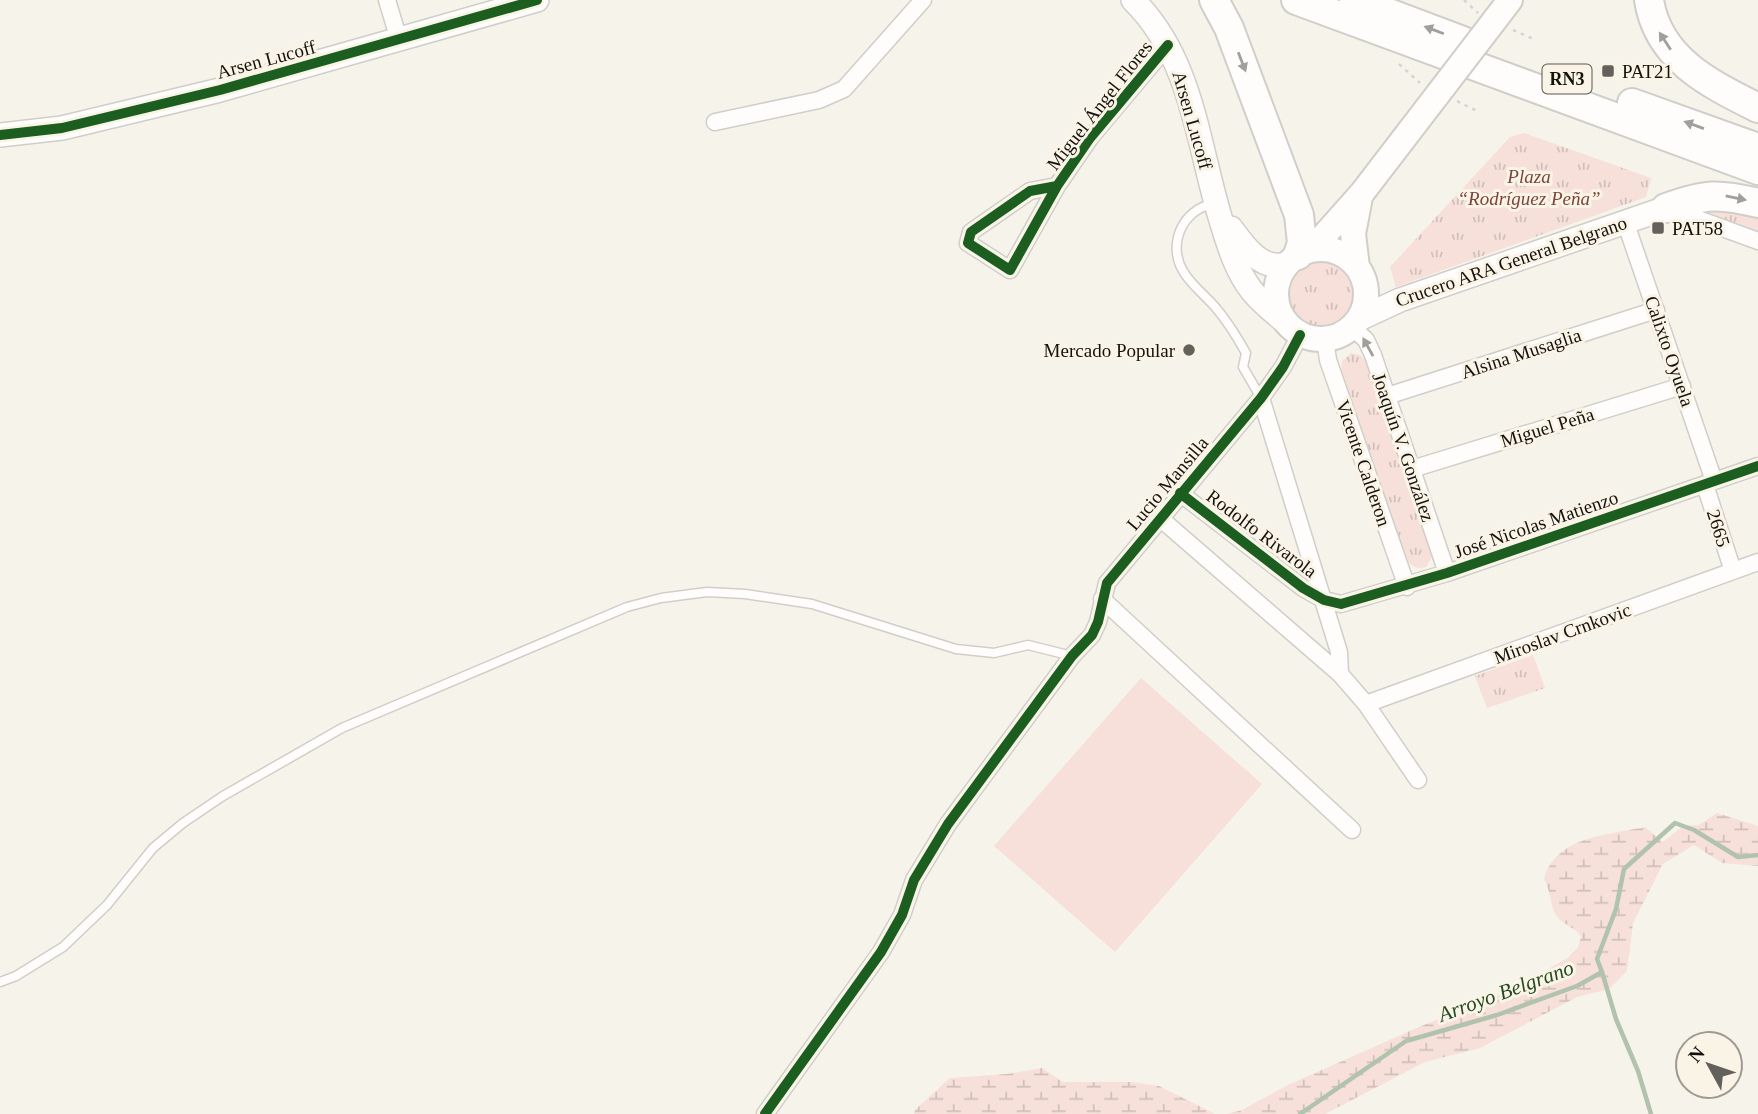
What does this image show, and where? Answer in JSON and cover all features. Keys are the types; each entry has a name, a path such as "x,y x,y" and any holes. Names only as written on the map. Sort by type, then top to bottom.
{"highway":[{"path":"1214,0 1229,28 1299,215 1302,243 1297,257"},
{"name":"RN3","path":"1296,0 1758,170"},
{"name":"RN3","path":"1354,0 1758,148"},
{"path":"1649,0 1651,14 1661,37 1683,64 1705,80 1758,108"},
{"path":"1666,208 1704,195 1758,203"}],"main road":[{"path":"1297,257 1320,249 1334,251 1347,257 1357,267 1363,279 1366,292 1364,306 1355,323 1335,337 1325,339 1292,328 1277,307 1275,292 1279,277 1297,257 1322,238 1362,193 1440,95 1510,0"},
{"path":"1357,267 1353,234 1362,193"}],"street":[{"name":"Arsen Lucoff","path":"0,135 62,128 220,90 537,0"},
{"path":"715,121 819,100 844,89 923,0"},
{"name":"Arsen Lucoff","path":"1133,0 1158,28 1168,45 1188,94 1217,207 1238,270 1251,290 1292,328"},
{"path":"390,1 399,40"},
{"name":"Miguel Ángel Flores","path":"1057,186 1030,191 971,232 968,243 1010,270 1057,186 1090,138 1168,45"},
{"name":"Arsen Lucoff","path":"1217,207 1246,250 1254,257 1269,264 1297,257"},
{"path":"1666,208 1758,241"},
{"name":"Crucero ARA General Belgrano","path":"1355,323 1400,300 1666,208"},
{"name":"Calixto Oyuela","path":"1625,222 1682,386 1710,483"},
{"name":"Alsina Musaglia","path":"1387,396 1656,310"},
{"name":"Joaquín V. González","path":"1355,323 1370,347 1447,573"},
{"name":"Lucio Mansilla","path":"765,1114 881,952 902,915 914,880 948,824 1072,656 1092,635 1098,622 1107,583 1283,368 1292,328"},
{"name":"Vicente Calderon","path":"1325,339 1328,360 1407,587"},
{"name":"Miguel Peña","path":"1412,470 1682,386"},
{"path":"1261,398 1339,652 1340,674"},
{"name":"José Nicolas Matienzo","path":"1324,600 1341,604 1407,587 1758,466"},
{"name":"2665","path":"1710,483 1733,571"},
{"name":"Rodolfo Rivarola","path":"1180,493 1286,575 1324,600"},
{"path":"1161,519 1340,674 1366,704 1418,780"},
{"name":"Miroslav Crnkovic","path":"1366,704 1758,562"},
{"path":"1102,599 1352,830"}],"lane":[{"path":"1217,207 1199,206 1190,214 1182,225 1177,254 1182,271 1234,331 1246,353 1242,367 1261,398"},
{"path":"0,982 16,976 63,947 107,905 153,848 183,823 223,796 342,728 627,607 661,598 707,592 745,594 812,604 956,649 994,653 1028,645 1072,656"}],"path":[{"path":"1464,0 1495,23 1536,40"},
{"path":"1399,64 1440,95 1479,112"}],"green space":[{"name":"Plaza “Rodríguez Peña”","path":"1524,133 1651,178 1646,197 1396,287 1390,267 1510,137"},
{"path":"1683,202 1721,206 1758,217 1758,235 1712,218"},
{"path":"1314,262 1326,262 1343,271 1350,282 1350,306 1343,317 1326,326 1314,326 1302,321 1293,312 1288,300 1288,288 1293,276 1302,267"},
{"path":"1351,353 1360,355 1366,362 1431,552 1432,556 1426,567 1414,567 1406,559 1341,372 1342,361"},
{"path":"1533,655 1545,688 1487,708 1475,676"},
{"path":"1141,678 1262,784 1115,952 994,846"},
{"path":"1717,813 1758,826 1758,866 1722,863 1694,845 1663,864 1633,923 1627,971 1609,989 1577,997 1480,1048 1425,1062 1325,1114 1227,1114 1242,1110 1290,1084 1419,1027 1514,989 1569,957 1578,947 1581,937 1555,913 1544,879 1550,865 1571,846 1600,836 1645,827 1663,842 1683,826 1699,825"},
{"path":"1042,1068 1063,1082 1131,1082 1159,1086 1215,1114 914,1114 915,1110 950,1078 1007,1074"}],"waterway":[{"name":"Arroyo Belgrano","path":"1300,1114 1406,1041 1497,1015 1577,986 1602,972 1597,959 1616,909 1624,869 1675,823 1694,830 1738,857 1758,855"},
{"path":"1602,972 1651,1114"}],"cycle path":[{"path":"0,135 62,128 220,90 537,0"},
{"path":"1057,186 1030,191 971,232 968,243 1010,270 1057,186 1090,138 1168,45"},
{"path":"765,1114 881,952 902,915 914,880 948,824 1072,656 1092,635 1098,622 1107,583 1261,398 1283,367 1300,335"},
{"path":"1180,493 1303,588 1324,600 1341,604 1447,573 1758,466"}],"place":[{"name":"PAT21","path":"1608,71"},
{"name":"PAT58","path":"1658,228"},
{"name":"Mercado Popular","path":"1189,350"}]}
